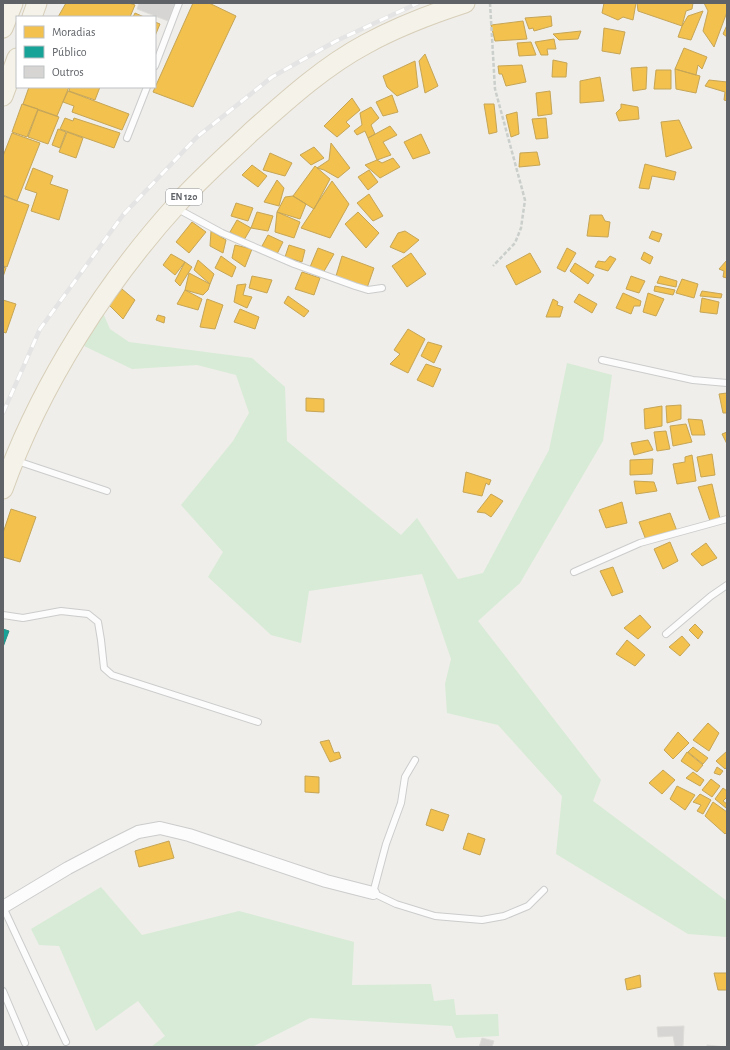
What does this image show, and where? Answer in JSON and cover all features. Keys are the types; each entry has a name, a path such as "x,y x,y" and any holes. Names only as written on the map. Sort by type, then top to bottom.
{"main road":[{"path":"3,28 12,3"},
{"path":"32,16 37,3"},
{"name":"EN 120","path":"3,489 14,460 38,408 69,352 110,289 175,207 219,162 280,106 318,75 365,44 400,27 465,3"},
{"path":"3,96 16,61"}],"street":[{"path":"3,907 68,868 106,848 138,832 160,828 189,835 326,881 373,893"}],"lane":[{"path":"156,63 179,3"},
{"path":"127,138 147,88"},
{"path":"175,207 222,233 294,264 368,290 382,288"},
{"path":"602,360 692,380 727,383"},
{"path":"14,460 107,491"},
{"path":"574,572 640,544 727,519"},
{"path":"666,634 711,596 727,585"},
{"path":"3,615 23,618 61,611 88,614 98,622 104,668 112,675 258,722"},
{"path":"416,760 405,777 401,803 386,844 373,893 396,904 435,916 482,920 504,916 528,906 544,890"},
{"path":"3,907 66,1042"},
{"path":"3,991 25,1044"}],"path":[{"path":"490,3 495,89 525,200 521,228 515,244 493,266"}],"green space":[{"path":"103,313 110,329 129,342 252,358 285,387 287,441 401,535 417,518 458,579 483,573 549,450 567,363 612,375 603,441 520,583 478,621 601,780 593,801 727,901 727,937 688,934 556,854 562,796 498,725 447,713 445,684 451,659 422,574 309,591 301,643 271,635 208,577 223,552 181,505 233,441 249,413 236,375 197,365 132,369 82,345"},
{"path":"101,887 142,935 239,911 354,942 352,985 431,984 434,1001 454,999 456,1015 498,1014 499,1036 456,1038 452,1026 310,1018 252,1047 151,1047 165,1036 138,1001 96,1031 59,946 39,945 31,929"}],"building: Moradias":[{"path":"66,3 129,3 135,5 130,16 59,16"},
{"path":"193,3 209,3 236,16 193,107 153,92"},
{"path":"604,3 636,3 633,20 623,17 618,20 602,13"},
{"path":"637,3 693,3 692,9 686,11 682,26 638,11"},
{"path":"704,3 727,3 727,12 714,47 703,31 708,11"},
{"path":"703,11 691,40 678,37 688,16"},
{"path":"135,13 142,16 134,16"},
{"path":"551,16 552,26 534,31 533,28 529,29 525,18"},
{"path":"523,21 527,39 495,41 491,25"},
{"path":"156,22 160,24 156,34"},
{"path":"727,25 727,37 723,34"},
{"path":"604,28 625,32 620,54 602,51"},
{"path":"581,31 578,39 559,40 553,34"},
{"path":"554,39 556,49 547,49 548,55 541,55 535,42"},
{"path":"531,42 536,55 519,56 517,43"},
{"path":"684,48 707,57 702,69 698,65 696,75 675,69"},
{"path":"425,54 438,86 425,93 419,61"},
{"path":"553,60 567,63 566,77 552,77"},
{"path":"415,61 418,87 397,96 387,87 383,76"},
{"path":"522,65 526,82 506,86 502,74 499,74 498,66"},
{"path":"647,67 646,89 633,91 631,68"},
{"path":"675,69 700,76 696,93 676,89"},
{"path":"656,70 671,70 671,89 654,89"},
{"path":"600,77 604,101 580,103 580,81"},
{"path":"709,80 727,82 727,101 724,100 725,92 705,86"},
{"path":"29,88 69,88 57,116 23,104"},
{"path":"70,88 100,88 95,100 69,91"},
{"path":"68,91 129,114 122,130 72,112 74,106 63,102"},
{"path":"550,91 552,114 538,116 536,93"},
{"path":"392,95 398,112 383,116 376,102"},
{"path":"352,98 360,110 346,122 350,126 337,137 324,126"},
{"path":"22,104 38,109 27,137 12,132"},
{"path":"484,104 494,104 497,132 489,134"},
{"path":"621,104 638,107 639,119 619,121 616,113 621,108"},
{"path":"371,107 379,118 371,125 375,134 368,138 365,131 357,135 354,131 362,125 360,113"},
{"path":"38,110 59,117 48,144 28,137"},
{"path":"517,112 519,134 511,137 506,115"},
{"path":"65,118 73,121 74,118 120,133 114,148 60,129"},
{"path":"546,118 548,138 536,139 532,119"},
{"path":"679,120 692,148 666,157 661,122"},
{"path":"390,126 397,135 383,142 391,155 377,160 368,138"},
{"path":"58,129 66,132 60,148 52,145"},
{"path":"67,132 83,138 76,158 59,152"},
{"path":"12,133 40,143 17,201 3,195 3,156"},
{"path":"421,134 430,153 413,159 404,142"},
{"path":"331,143 350,168 338,178 324,170 317,168 329,160"},
{"path":"314,147 324,158 311,165 300,155"},
{"path":"537,152 540,165 519,167 520,153"},
{"path":"270,153 292,163 285,176 263,170"},
{"path":"393,158 400,167 380,178 365,165 377,160 382,163"},
{"path":"645,164 676,172 674,180 652,176 649,189 639,188"},
{"path":"252,165 267,176 258,187 242,175"},
{"path":"315,166 330,179 314,209 293,196"},
{"path":"33,168 53,176 50,184 68,190 59,220 31,211 37,193 25,189"},
{"path":"369,170 378,182 368,190 358,177"},
{"path":"277,180 284,188 279,206 264,202"},
{"path":"332,181 349,204 330,238 301,228"},
{"path":"369,194 383,216 373,221 357,203"},
{"path":"3,196 29,205 7,267 3,266"},
{"path":"293,196 306,204 300,219 277,212 285,197"},
{"path":"236,203 253,208 248,221 231,216"},
{"path":"257,212 273,216 268,231 251,228"},
{"path":"277,212 300,222 294,238 275,232"},
{"path":"358,212 379,233 366,248 345,224"},
{"path":"590,215 602,215 605,221 610,222 608,237 587,236"},
{"path":"237,220 251,228 244,240 230,232"},
{"path":"192,222 206,232 189,253 176,242"},
{"path":"211,231 226,240 223,253 210,246"},
{"path":"405,231 419,240 404,253 390,247 398,233"},
{"path":"652,231 662,234 659,242 649,238"},
{"path":"268,235 283,242 277,254 262,246"},
{"path":"235,245 252,249 245,267 232,258"},
{"path":"289,245 305,250 302,262 285,257"},
{"path":"318,248 334,254 323,273 310,267"},
{"path":"567,248 576,253 565,272 557,268"},
{"path":"644,252 653,257 650,264 641,259"},
{"path":"411,253 426,274 407,287 392,266"},
{"path":"530,253 541,272 516,285 506,266"},
{"path":"171,254 185,262 175,275 163,265"},
{"path":"221,256 236,267 232,277 215,268"},
{"path":"342,256 374,268 367,288 336,276"},
{"path":"610,256 616,259 608,271 595,267 598,261 605,262"},
{"path":"198,260 214,274 210,284 194,270"},
{"path":"727,260 727,278 723,277 724,271 719,269"},
{"path":"185,262 192,267 180,286 175,281"},
{"path":"575,263 594,275 588,284 570,271"},
{"path":"3,267 6,268 3,277"},
{"path":"302,272 320,278 314,295 295,289"},
{"path":"189,273 210,284 208,290 203,295 185,290"},
{"path":"252,276 272,280 267,293 249,288"},
{"path":"631,276 645,281 639,293 626,289"},
{"path":"660,276 677,281 676,287 657,283"},
{"path":"682,279 698,284 694,298 676,293"},
{"path":"246,284 243,295 252,297 247,308 234,302 237,285"},
{"path":"655,286 675,290 673,295 654,291"},
{"path":"122,289 135,300 123,319 109,305"},
{"path":"185,290 202,299 198,310 177,304"},
{"path":"702,291 722,294 721,298 700,296"},
{"path":"623,293 641,301 640,306 634,306 631,314 616,308"},
{"path":"648,293 664,299 656,316 643,312"},
{"path":"579,294 597,304 592,313 574,302"},
{"path":"288,296 309,311 304,317 284,303"},
{"path":"702,298 719,302 717,314 700,312"},
{"path":"207,299 223,305 215,329 200,327"},
{"path":"553,299 558,302 557,305 563,307 560,317 546,317"},
{"path":"3,300 16,304 6,333 3,332"},
{"path":"240,309 259,317 255,329 234,322"},
{"path":"158,315 165,317 164,323 156,320"},
{"path":"408,329 425,339 408,373 390,364 400,354 394,350"},
{"path":"428,342 442,346 434,363 421,356"},
{"path":"426,364 441,369 433,387 417,380"},
{"path":"727,393 727,413 723,413 719,394"},
{"path":"306,398 324,399 324,412 306,411"},
{"path":"681,405 681,419 667,423 666,406"},
{"path":"662,406 662,426 645,429 644,409"},
{"path":"688,419 702,420 705,435 692,435"},
{"path":"686,424 692,442 673,446 670,426"},
{"path":"666,431 670,449 657,451 654,432"},
{"path":"727,432 727,444 722,434"},
{"path":"648,440 653,450 634,455 631,443"},
{"path":"712,454 715,475 701,477 697,457"},
{"path":"692,455 696,481 677,484 673,464 685,462 685,457"},
{"path":"653,459 652,474 630,475 630,460"},
{"path":"466,472 491,480 489,485 486,483 482,496 463,492"},
{"path":"634,481 654,482 657,491 636,494"},
{"path":"712,484 720,519 710,521 698,487"},
{"path":"491,494 503,501 491,517 485,513 477,512"},
{"path":"622,502 627,523 606,528 599,510"},
{"path":"11,509 36,517 20,562 3,557 3,533"},
{"path":"670,513 677,531 646,540 639,522"},
{"path":"670,542 678,561 663,569 654,549"},
{"path":"706,543 717,558 702,566 691,554"},
{"path":"613,567 623,592 612,596 600,571"},
{"path":"640,615 651,627 638,639 624,628"},
{"path":"695,624 703,632 698,639 689,630"},
{"path":"682,636 690,645 680,656 669,647"},
{"path":"627,640 645,655 635,666 616,654"},
{"path":"708,723 719,733 709,751 693,740"},
{"path":"678,732 689,743 673,759 664,750"},
{"path":"329,740 334,753 339,752 341,758 330,762 320,742"},
{"path":"693,747 708,758 703,764 688,752"},
{"path":"727,751 727,767 725,769 716,761"},
{"path":"687,752 703,765 697,772 681,761"},
{"path":"717,767 723,771 720,775 714,773"},
{"path":"663,770 675,780 662,794 649,783"},
{"path":"693,772 704,780 700,786 686,778"},
{"path":"305,776 319,777 319,793 305,792"},
{"path":"711,779 720,786 712,797 702,790"},
{"path":"677,786 695,795 685,810 670,799"},
{"path":"723,788 727,791 727,797 723,801 727,804 726,808 715,799"},
{"path":"700,794 711,800 703,814 697,811 701,805 693,802"},
{"path":"713,802 727,812 727,832 725,834 705,816"},
{"path":"431,809 449,815 443,831 426,825"},
{"path":"468,833 485,839 480,855 463,849"},
{"path":"169,841 174,858 139,867 135,851"},
{"path":"714,973 727,973 727,990 718,990"},
{"path":"640,975 641,987 627,990 625,979"}],"building: Público":[{"path":"3,629 9,631 3,647"}],"building: Outros":[{"path":"139,3 175,3 168,21 137,9"},
{"path":"684,1026 683,1047 675,1047 673,1036 658,1037 657,1027"},
{"path":"482,1038 494,1041 492,1047 479,1047"},
{"path":"707,1045 726,1047 707,1047"}],"railway":[{"path":"3,413 40,329 123,215 197,137 272,77 336,41 418,3"}]}
